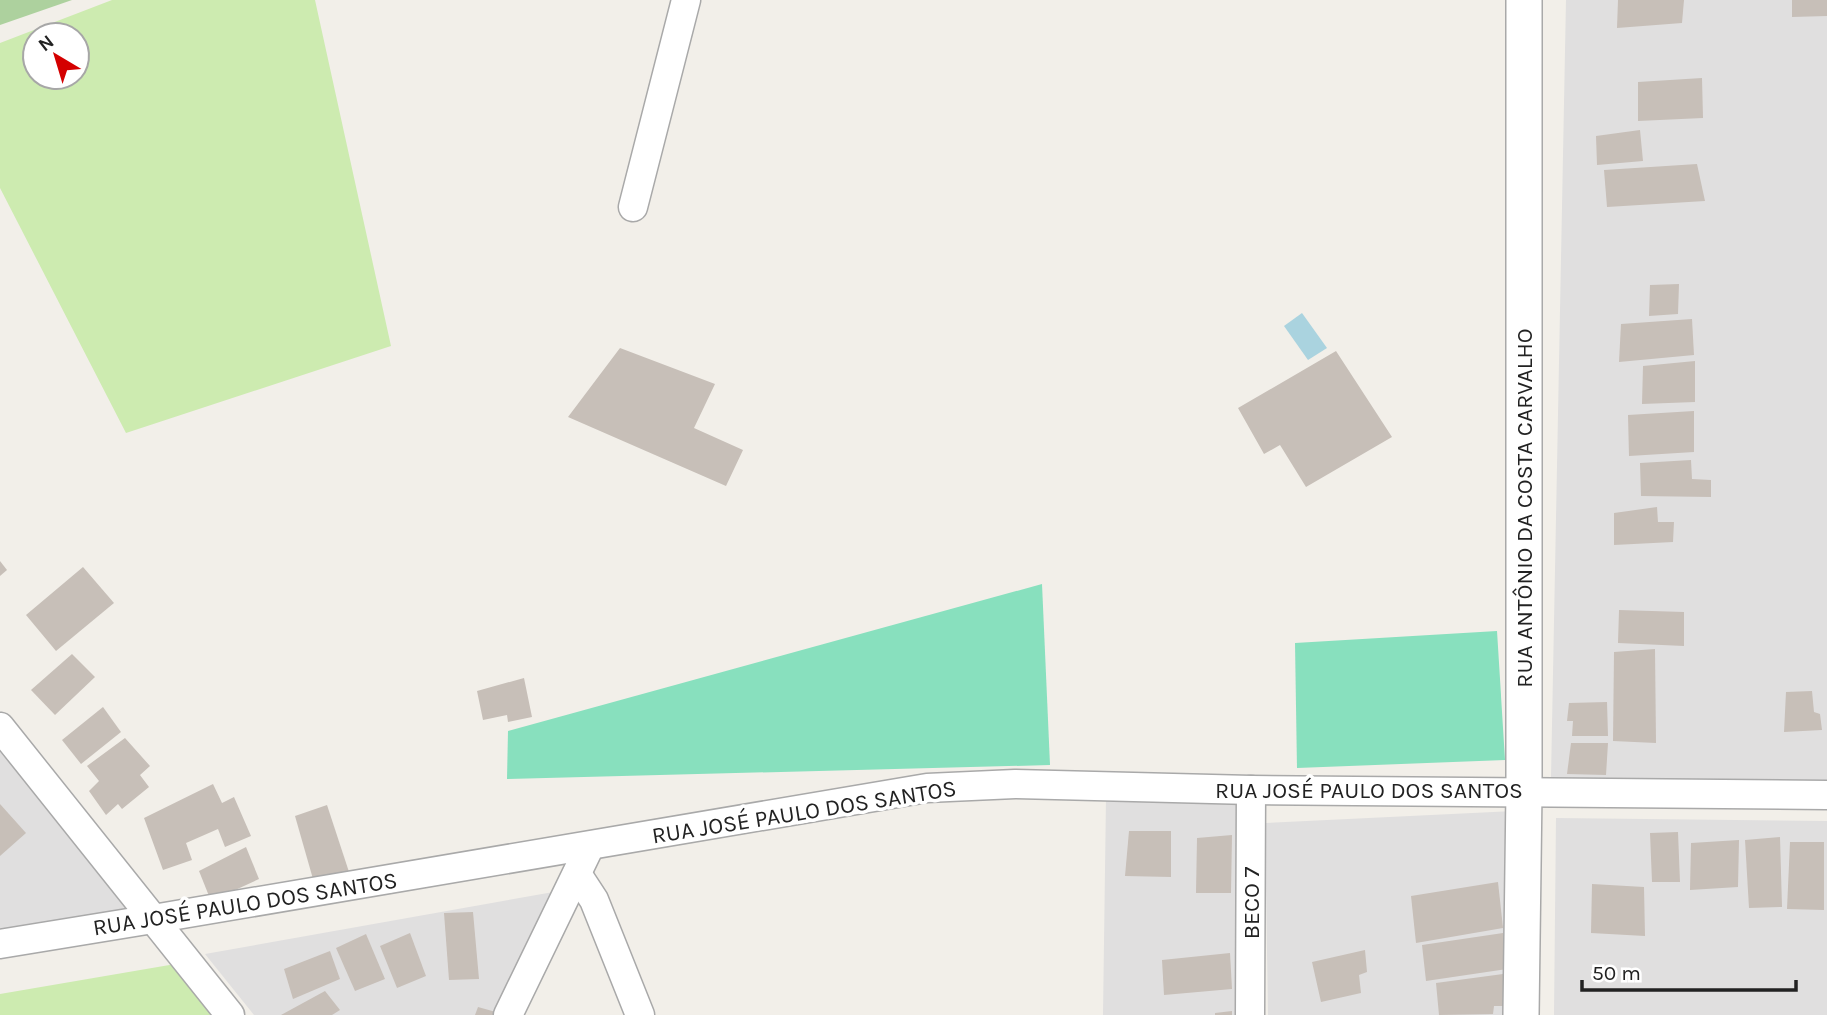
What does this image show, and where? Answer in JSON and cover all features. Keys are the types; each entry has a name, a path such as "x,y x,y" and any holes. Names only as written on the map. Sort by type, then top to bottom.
{"street":[{"path":"633,207 686,0"},
{"name":"RUA ANTÔNIO DA COSTA CARVALHO","path":"1521,1015 1524,791 1524,0"},
{"path":"0,727 230,1015"},
{"name":"RUA JOSÉ PAULO DOS SANTOS","path":"0,944 927,788 1015,784 1251,790 1827,795"},
{"name":"BECO 7","path":"1250,1015 1251,790"},
{"path":"508,1015 590,846"},
{"path":"577,874 594,900 640,1015"}],"shaded area":[{"path":"1566,0 1827,0 1827,782 1551,778"},
{"path":"0,749 128,911 0,930"},
{"path":"1239,797 1239,1015 1103,1015 1106,799"},
{"path":"1514,811 1511,1015 1268,1015 1265,823"},
{"path":"1556,818 1827,821 1827,1015 1554,1015"},
{"path":"559,891 501,1015 254,1015 205,954"}],"green space":[{"path":"0,0 72,0 0,25"},
{"path":"112,0 315,0 391,346 126,433 0,188 0,43 21,35 21,91 91,91 91,21 57,21"},
{"path":"1042,584 1050,765 507,779 508,731"},
{"path":"1497,631 1505,760 1297,768 1295,643"},
{"path":"187,962 225,1015 0,1015 0,994"}],"water":[{"path":"1302,313 1327,348 1308,360 1284,326"}],"building":[{"path":"1618,0 1684,0 1682,23 1617,28"},
{"path":"1792,0 1827,0 1827,16 1792,17"},
{"path":"1702,78 1703,118 1638,121 1638,82"},
{"path":"1640,130 1643,161 1597,165 1596,136"},
{"path":"1697,164 1705,201 1607,207 1604,170"},
{"path":"1679,284 1678,314 1649,316 1650,285"},
{"path":"1692,319 1694,355 1619,362 1621,324"},
{"path":"620,348 715,384 694,428 743,450 726,486 568,417"},
{"path":"1336,351 1392,437 1306,487 1280,445 1264,454 1238,408"},
{"path":"1695,361 1695,402 1642,404 1643,366"},
{"path":"1694,411 1694,452 1629,456 1628,415"},
{"path":"1691,460 1692,479 1711,480 1711,497 1641,496 1640,463"},
{"path":"1657,507 1658,522 1674,522 1673,542 1614,545 1614,513"},
{"path":"0,561 7,570 0,576"},
{"path":"83,567 114,603 56,651 26,615"},
{"path":"1619,610 1684,612 1684,646 1618,643"},
{"path":"1655,649 1656,743 1613,741 1614,652"},
{"path":"72,654 95,677 55,715 31,690"},
{"path":"524,678 532,717 508,722 507,715 483,720 477,691"},
{"path":"1812,691 1814,712 1820,714 1822,730 1784,732 1786,692"},
{"path":"1607,702 1608,736 1572,736 1573,721 1567,721 1569,703"},
{"path":"103,707 121,732 81,764 62,740"},
{"path":"125,738 150,766 140,775 149,787 122,809 118,804 106,815 89,791 99,781 87,766"},
{"path":"1571,743 1608,743 1606,775 1567,774"},
{"path":"213,784 222,803 234,797 251,836 225,847 218,829 186,843 192,860 163,870 144,818"},
{"path":"0,804 26,833 0,856"},
{"path":"327,805 351,878 315,886 295,816"},
{"path":"1129,831 1171,831 1171,877 1125,876"},
{"path":"1678,832 1680,882 1652,882 1650,833"},
{"path":"1232,835 1231,893 1196,893 1197,838"},
{"path":"1780,837 1782,907 1749,908 1745,840"},
{"path":"1739,840 1738,887 1690,890 1691,843"},
{"path":"1790,842 1824,842 1824,910 1787,909"},
{"path":"246,847 259,879 211,901 199,871"},
{"path":"1498,882 1503,928 1416,943 1411,896"},
{"path":"1592,884 1644,887 1645,936 1591,933"},
{"path":"473,912 479,979 449,980 444,913"},
{"path":"410,933 426,976 397,988 380,946"},
{"path":"1503,933 1507,969 1426,981 1422,945"},
{"path":"366,934 385,979 355,991 336,948"},
{"path":"1365,950 1367,972 1359,975 1361,993 1321,1002 1312,962"},
{"path":"330,951 340,979 293,999 284,969"},
{"path":"1230,953 1232,989 1164,995 1162,960"},
{"path":"1503,974 1505,1006 1494,1006 1493,1014 1439,1015 1436,983"},
{"path":"325,991 340,1010 332,1015 281,1015"},
{"path":"478,1007 503,1014 503,1015 475,1015"},
{"path":"1232,1011 1232,1015 1215,1015 1215,1013"}]}
